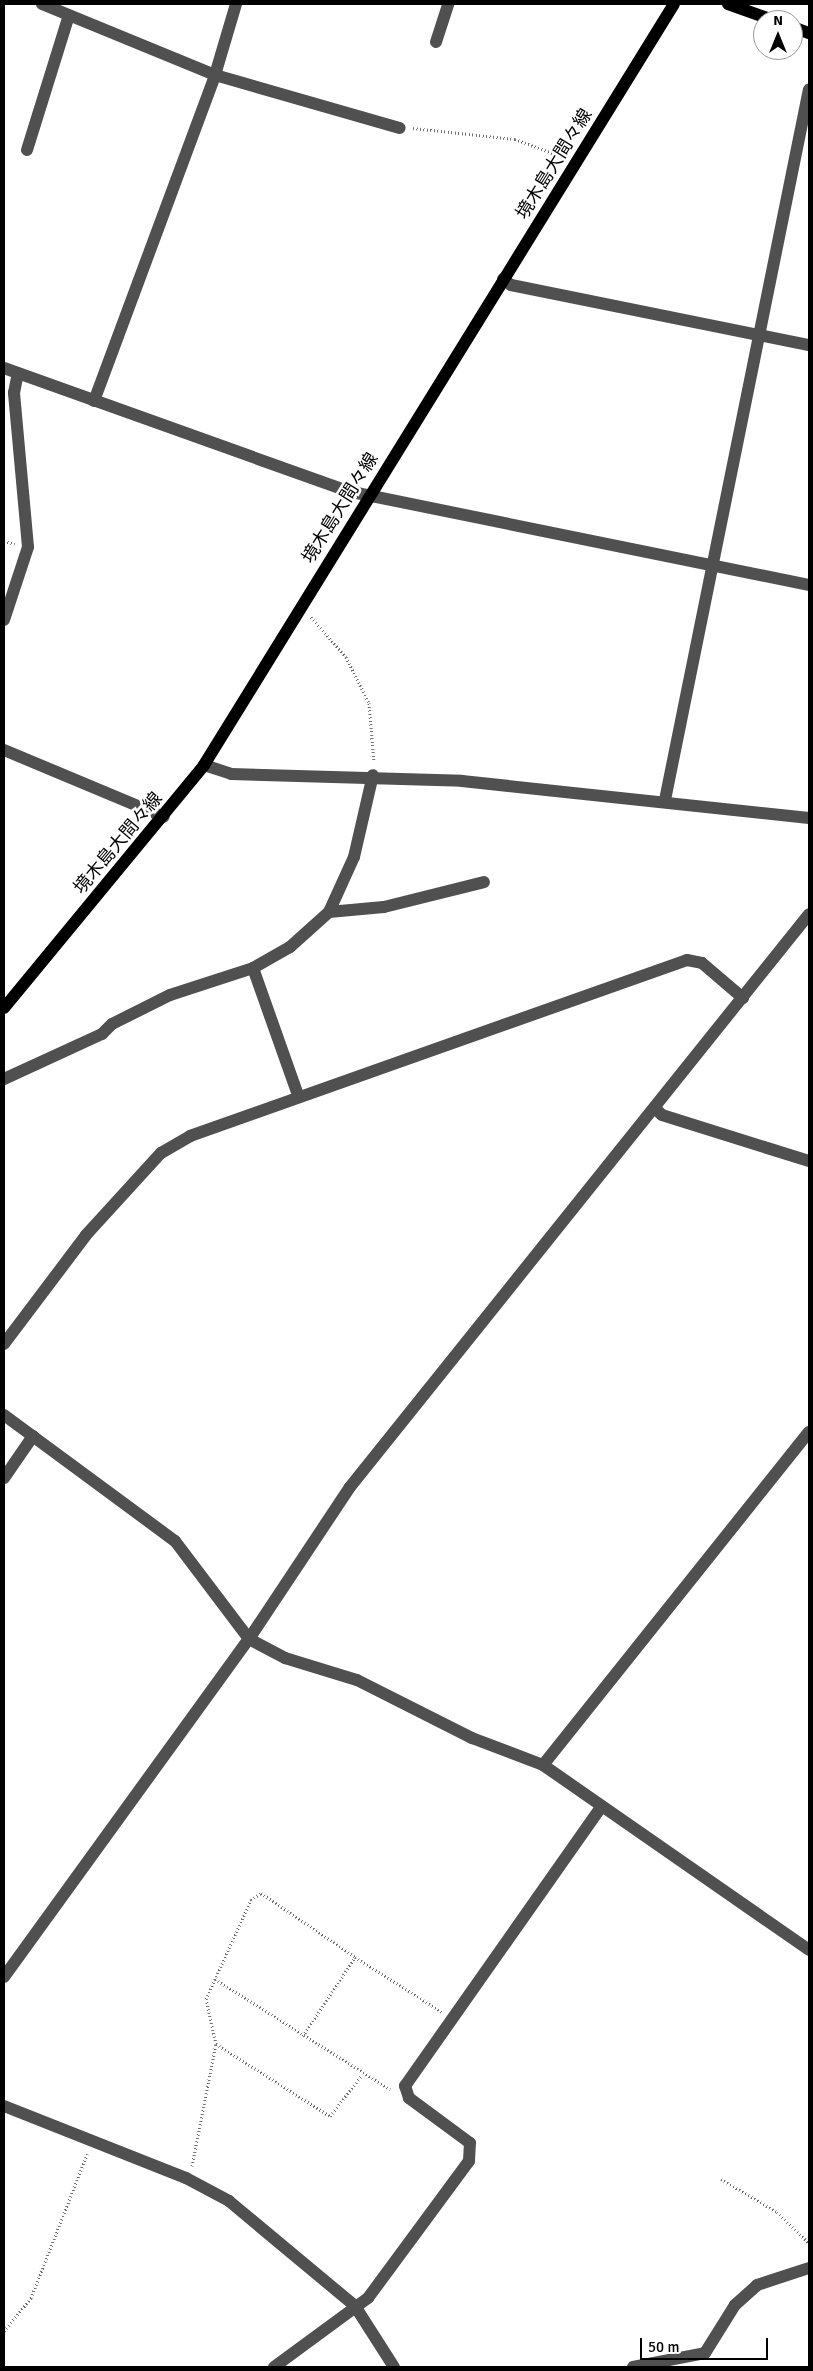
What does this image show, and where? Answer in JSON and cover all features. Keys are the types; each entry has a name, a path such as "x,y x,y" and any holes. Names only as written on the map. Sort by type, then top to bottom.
{"main road":[{"name":"境木島大間々線","path":"4,1008 164,817 204,765 300,606 674,4"},
{"path":"728,4 753,13"}],"street":[{"path":"42,4 215,75 400,128"},
{"path":"94,402 215,75 236,4"},
{"path":"436,42 448,4"},
{"path":"27,150 69,15"},
{"path":"665,800 756,334 809,89"},
{"path":"503,279 511,285 809,345"},
{"path":"4,368 241,456 369,496 809,585"},
{"path":"4,620 28,547 14,393 18,373"},
{"path":"4,750 164,817"},
{"path":"204,765 232,774 373,775 665,800 809,818"},
{"path":"4,1079 102,1034 112,1024 170,996 253,968 290,947 329,912 354,857 373,775"},
{"path":"329,912 384,907 484,882"},
{"path":"4,1977 249,1640 350,1487 656,1109 809,914"},
{"path":"4,1344 86,1235 161,1153 209,1128 298,1095 687,960 702,963 743,998"},
{"path":"253,968 298,1095"},
{"path":"656,1109 662,1115 809,1161"},
{"path":"4,1415 175,1541 249,1640 285,1658 357,1680 465,1734 543,1766 809,1950"},
{"path":"543,1766 809,1432"},
{"path":"4,1478 33,1436"},
{"path":"274,2367 368,2298 402,2259 473,2155 465,2138 405,2092 408,2080 602,1806"},
{"path":"4,2106 186,2178 229,2200 355,2306 394,2367"},
{"path":"633,2367 705,2353 734,2305 757,2285 809,2268"}],"path":[{"path":"400,128 514,139 576,164"},
{"path":"300,606 346,657 369,703 374,732 373,775"},
{"path":"186,2178 196,2157 216,2044 205,2011 215,1980 251,1900 261,1893 355,1957 452,2019"},
{"path":"303,2036 355,1957"},
{"path":"215,1980 362,2075 405,2092"},
{"path":"216,2044 330,2116 362,2075"},
{"path":"4,2331 31,2298 92,2142"},
{"path":"721,2179 778,2212 809,2244"}]}
